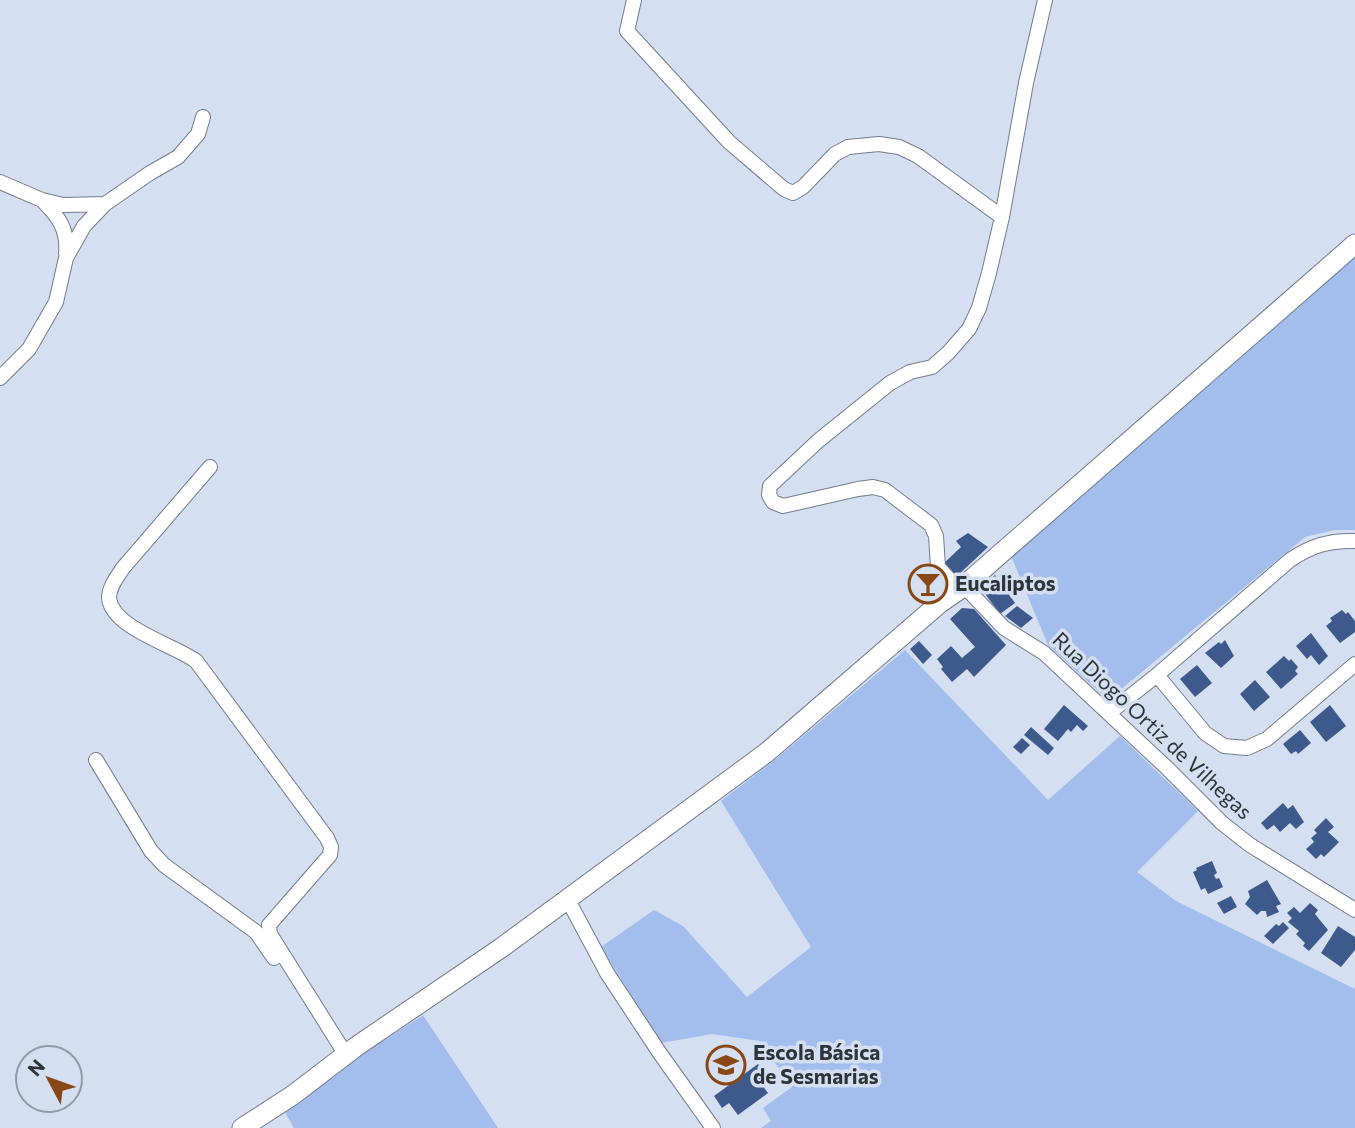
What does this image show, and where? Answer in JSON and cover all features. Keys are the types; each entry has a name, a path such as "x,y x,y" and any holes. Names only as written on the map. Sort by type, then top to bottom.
{"main road":[{"path":"242,1128 568,900 766,753 940,603 961,588 1355,244"}],"street":[{"path":"634,0 627,31 729,142 784,189 793,193 803,187 835,154 848,147 879,144 900,147 918,156 1002,217 1026,83 1045,0"},
{"path":"66,258 83,226 105,204 178,157 198,134 202,117"},
{"path":"0,181 43,200 63,205 105,204"},
{"path":"0,378 29,349 56,302 66,258 67,240 59,216 43,200"},
{"name":"Rua Diogo Ortiz de Vilhegas","path":"1002,217 979,308 969,330 932,367 910,372 890,383 818,441 770,486 769,495 773,502 783,506 858,489 873,487 884,490 931,525 936,536 939,567 1004,628 1044,653 1222,822 1251,845 1355,910"},
{"path":"209,467 123,568 112,584 109,598 115,614 126,624 197,661 327,838 331,847 330,855 269,925 270,934 342,1058"},
{"path":"1109,713 1290,560 1310,547 1332,541 1355,541"},
{"path":"1157,675 1205,733 1224,746 1247,748 1267,739 1355,664"},
{"path":"96,760 151,851 164,865 256,932 342,1058"},
{"path":"568,900 607,973 713,1128"}],"shaded area":[{"path":"1355,250 1355,530 1335,530 1305,537 1108,700 1048,645 1011,556"},
{"path":"905,650 1048,800 1120,736 1198,811 1137,872 1176,901 1355,989 1355,1128 761,1128 771,1121 763,1108 792,1087 760,1041 712,1034 661,1043 601,947 654,910 683,926 747,997 811,947 721,801 777,758"},
{"path":"423,1015 498,1128 294,1128 282,1107"}],"building":[{"path":"968,533 988,547 955,578 942,565 961,547 956,541"},
{"path":"922,567 942,579 932,598 914,594"},
{"path":"995,575 1015,603 1000,614 980,587"},
{"path":"1017,606 1033,618 1021,628 1005,616"},
{"path":"962,608 974,609 1006,645 974,677 967,669 952,682 941,669 943,667 937,659 951,646 962,658 975,647 950,619"},
{"path":"1342,610 1346,614 1348,612 1355,621 1355,632 1340,643 1326,626 1332,621 1330,618"},
{"path":"1311,633 1328,656 1319,665 1311,655 1307,659 1296,646"},
{"path":"1225,640 1234,656 1221,668 1205,653"},
{"path":"919,641 932,655 923,664 910,649"},
{"path":"1284,656 1298,667 1295,671 1298,674 1281,689 1266,672"},
{"path":"1197,665 1212,683 1195,697 1180,679"},
{"path":"1255,680 1270,697 1254,711 1240,694"},
{"path":"1064,705 1088,726 1083,731 1077,725 1071,732 1068,729 1058,741 1044,729"},
{"path":"1330,705 1346,726 1326,742 1310,722"},
{"path":"1031,727 1054,748 1048,755 1024,735"},
{"path":"1300,730 1311,743 1298,754 1296,751 1291,754 1283,744"},
{"path":"1022,738 1030,745 1021,754 1013,747"},
{"path":"1283,803 1288,809 1293,805 1304,822 1296,829 1290,823 1280,832 1274,825 1267,830 1261,823"},
{"path":"1326,818 1334,827 1328,832 1339,842 1324,857 1321,854 1316,859 1306,849 1314,842 1311,838 1317,833 1314,830"},
{"path":"1212,861 1217,873 1214,875 1216,879 1219,878 1223,887 1208,894 1205,888 1201,890 1193,872"},
{"path":"1267,880 1281,904 1276,906 1279,912 1267,917 1266,911 1257,915 1245,904 1250,897 1248,891"},
{"path":"1231,896 1237,907 1224,914 1217,903"},
{"path":"1310,903 1318,910 1315,914 1328,930 1309,951 1296,934 1299,931 1288,922 1292,918 1287,913 1294,907 1300,913"},
{"path":"1283,922 1289,928 1273,944 1264,936 1276,924 1279,926"},
{"path":"1338,926 1355,937 1355,950 1341,967 1321,953"},
{"path":"758,1064 767,1075 759,1081 768,1093 738,1115 729,1103 722,1108 714,1096"}],"place":[{"name":"Eucaliptos","path":"928,584"},
{"name":"Escola Básica de Sesmarias","path":"726,1065"}]}
